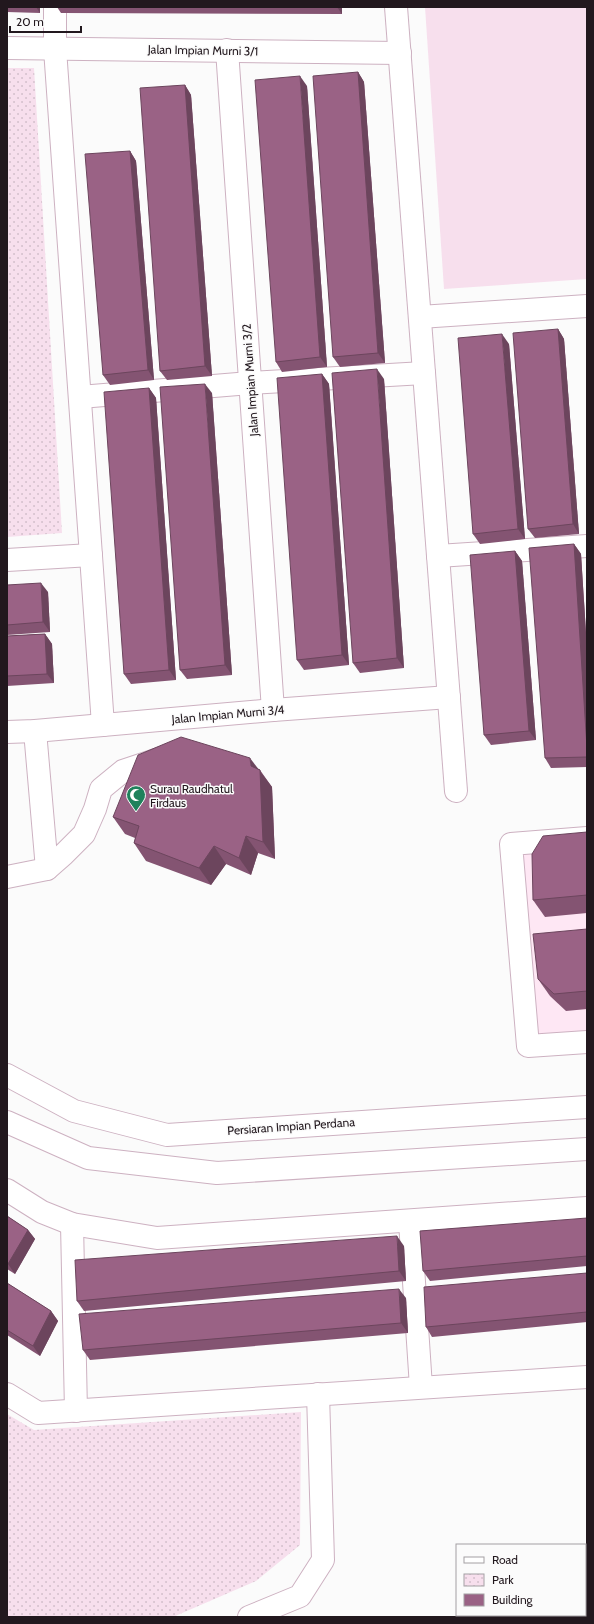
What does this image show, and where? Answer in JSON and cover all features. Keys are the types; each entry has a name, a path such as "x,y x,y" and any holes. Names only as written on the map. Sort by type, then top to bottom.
{"street":[{"path":"55,7 55,49 103,725"},
{"path":"396,7 456,791"},
{"name":"Jalan Impian Murni 3/1","path":"7,48 400,53"},
{"name":"Jalan Impian Murni 3/2","path":"227,50 273,710"},
{"path":"420,317 587,306"},
{"path":"80,397 250,383 424,373"},
{"path":"438,556 587,546"},
{"path":"7,560 91,555"},
{"name":"Jalan Impian Murni 3/4","path":"7,732 35,731 273,710 449,697"},
{"path":"35,731 47,869"},
{"path":"7,877 47,869 63,855 84,834 95,809 101,789 123,771 154,760 182,754"},
{"path":"587,838 511,844 528,1046 587,1042"},
{"name":"Persiaran Impian Perdana","path":"7,1075 74,1111 168,1135 587,1107"},
{"path":"7,1122 88,1158 217,1173 587,1149"},
{"path":"7,1190 42,1212 72,1224 157,1238 410,1222 587,1208"},
{"path":"410,1222 421,1387"},
{"path":"72,1224 76,1411"},
{"path":"7,1394 38,1413 587,1377"},
{"path":"249,1617 300,1596 323,1560 318,1394"}],"shaded area":[{"path":"587,844 587,1035 535,1038 520,850"}],"green space":[{"path":"425,7 587,7 587,279 444,289"},
{"path":"7,68 34,68 62,533 7,537"},
{"path":"301,1412 300,1545 256,1581 173,1617 7,1617 7,1414 34,1430"}],"building":[{"path":"358,72 378,353 333,357 313,76"},
{"path":"300,76 320,357 276,362 255,80"},
{"path":"185,85 205,366 160,371 140,88"},
{"path":"130,151 148,370 103,375 85,154"},
{"path":"558,329 573,524 528,529 513,333"},
{"path":"502,334 518,529 473,534 458,338"},
{"path":"377,369 397,658 353,663 332,373"},
{"path":"322,374 342,655 297,660 277,378"},
{"path":"205,384 225,665 180,670 160,387"},
{"path":"149,388 169,670 124,674 104,392"},
{"path":"574,544 587,757 545,758 529,548"},
{"path":"515,551 529,731 484,735 470,555"},
{"path":"41,583 43,622 7,625 7,585"},
{"path":"45,634 47,674 7,676 7,636"},
{"path":"181,737 250,758 251,766 260,770 263,842 246,836 239,858 214,846 199,868 134,843 139,826 113,817 138,755"},
{"path":"587,832 587,895 533,900 532,854 543,836"},
{"path":"587,929 587,991 554,994 538,979 533,934"},
{"path":"7,1216 28,1230 8,1264 7,1263"},
{"path":"587,1218 587,1256 423,1271 420,1231"},
{"path":"397,1236 399,1271 77,1301 75,1260"},
{"path":"587,1273 587,1312 426,1327 424,1287"},
{"path":"7,1283 51,1311 33,1346 7,1330"},
{"path":"399,1289 401,1323 83,1350 79,1314"}],"place":[{"name":"Surau Raudhatul Firdaus","path":"136,812"}]}
